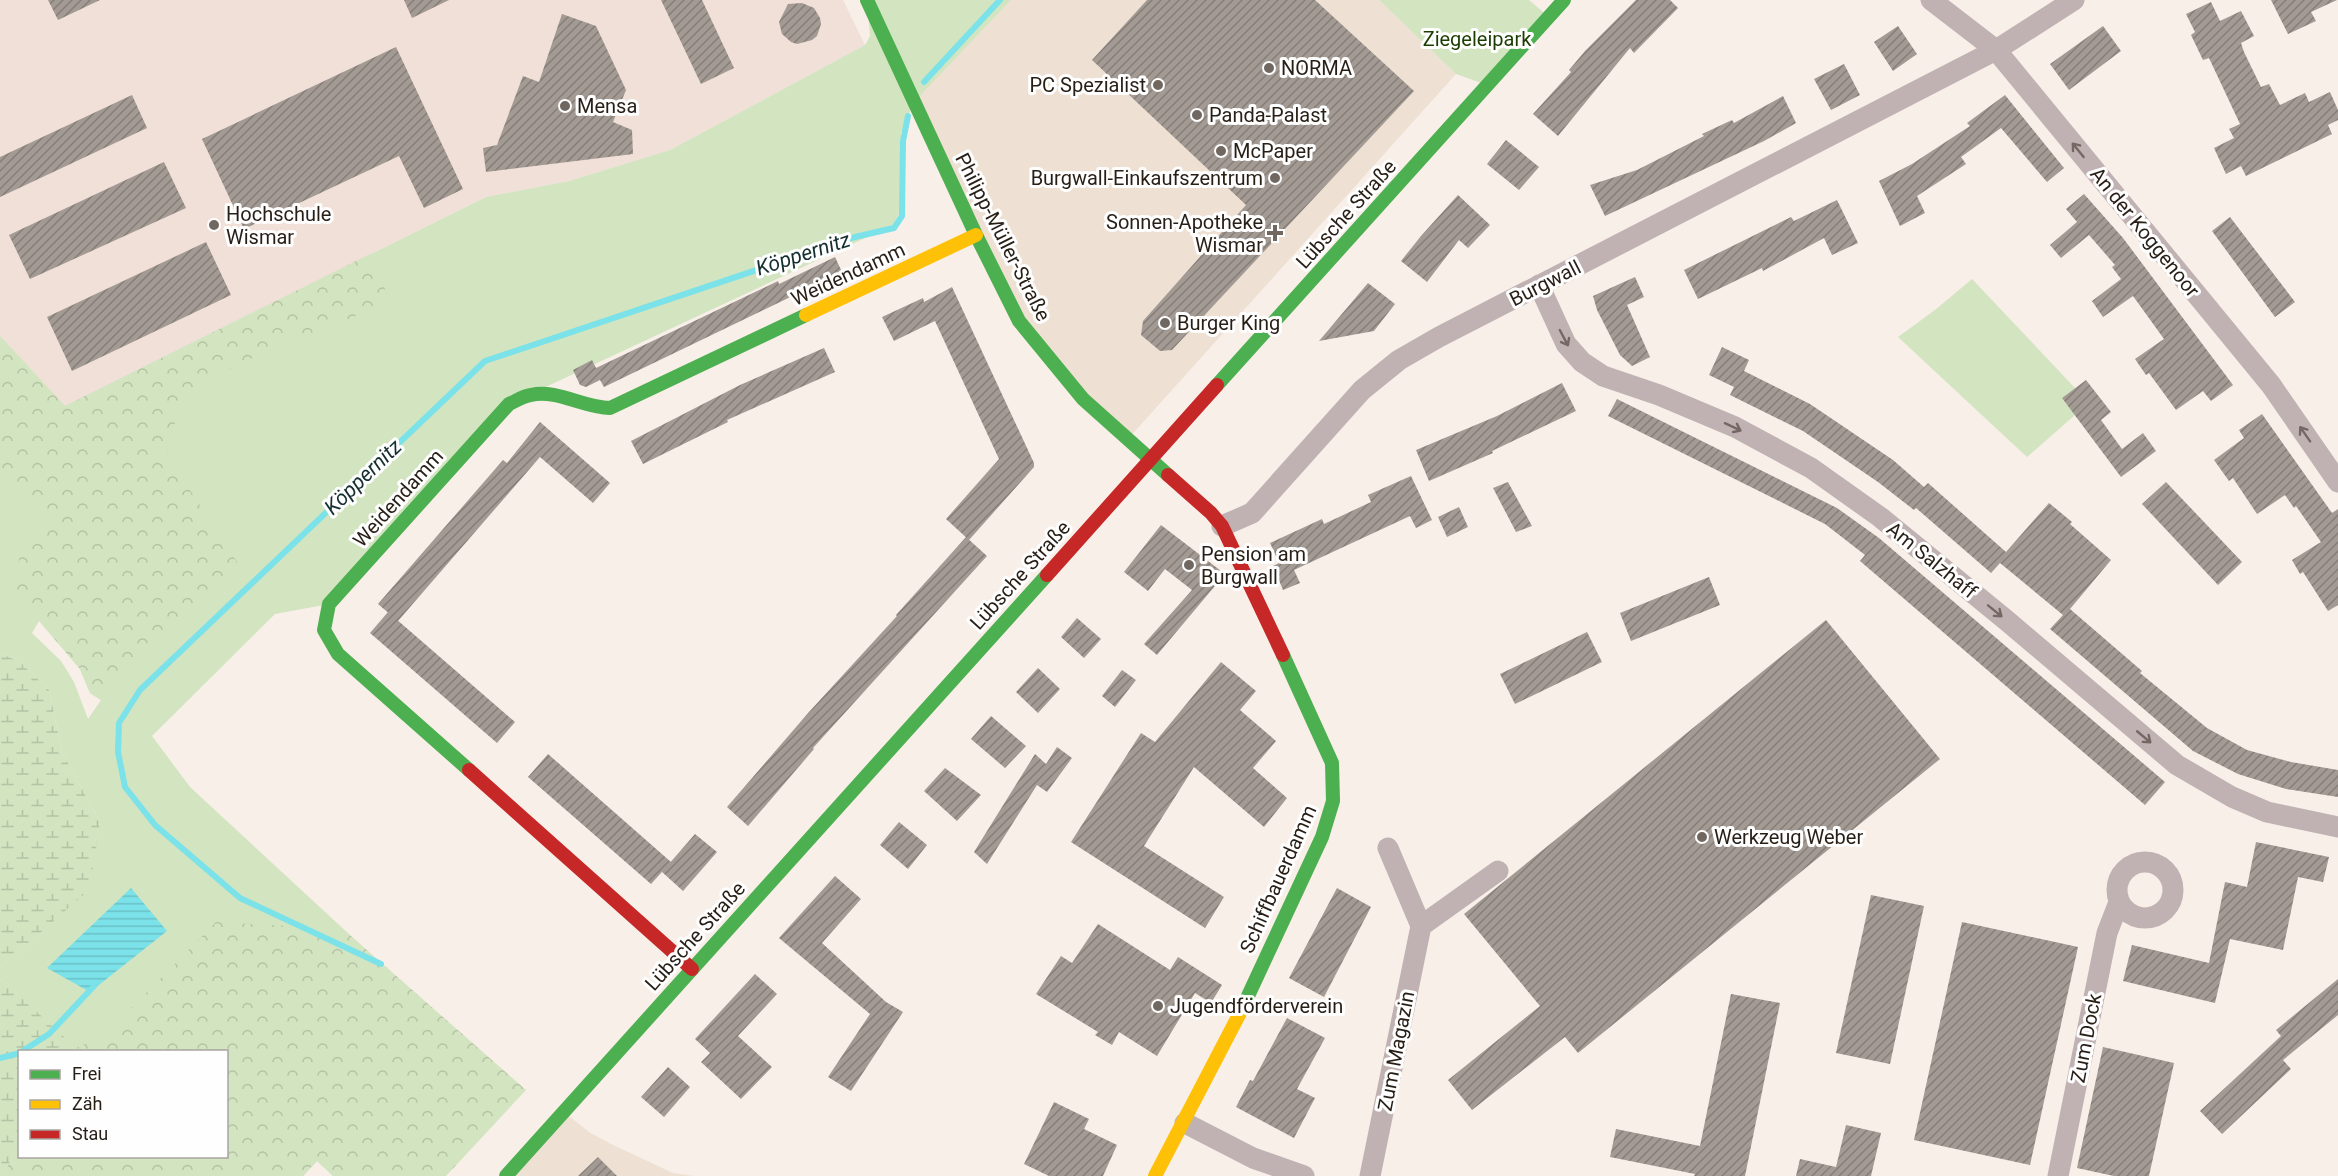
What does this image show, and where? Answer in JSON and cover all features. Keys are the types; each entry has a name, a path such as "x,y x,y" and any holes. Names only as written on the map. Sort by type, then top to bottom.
{"street":[{"name":"Philipp-Müller-Straße","path":"867,0 975,235 1020,321 1083,399 1151,459"},
{"name":"Lübsche Straße","path":"506,1176 1564,0"},
{"name":"An der Koggenoor","path":"1931,0 1996,50 2271,385 2338,482"},
{"name":"Burgwall","path":"1222,526 1252,513 1362,390 1399,360 1539,285 1996,50 2074,0"},
{"name":"Weidendamm","path":"692,969 338,654 324,630 329,604 509,404 534,393 557,395 597,409 609,408 975,235"},
{"name":"Am Salzhaff","path":"1539,285 1566,344 1582,362 1603,376 1659,395 1735,427 1811,468 1907,539 2177,765 2232,797 2267,812 2338,827"},
{"path":"1151,459 1222,526"},
{"name":"Schiffbauerdamm","path":"1155,1176 1185,1124 1322,837 1333,801 1332,763 1222,526"},
{"path":"1388,848 1421,926 1498,871"},
{"name":"Zum Dock","path":"2058,1176 2107,933 2119,902"},
{"name":"Zum Magazin","path":"1370,1176 1421,926"},
{"path":"1185,1124 1253,1158 1304,1176"}],"shaded area":[{"name":"Hochschule Wismar","path":"0,0 843,0 865,45 670,150 569,181 486,197 65,406 0,336"},
{"path":"1011,0 1379,0 1456,74 1128,439 1019,321 914,101"},
{"path":"564,1112 589,1132 611,1144 673,1173 694,1176 506,1176"}],"green space":[{"path":"867,0 1011,0 914,102 901,133 900,212 893,225 509,404 329,604 275,614 152,736 190,787 417,997 446,1176 333,1176 317,1161 303,1176 2,1176 18,1147 18,1158 228,1158 228,1050 74,1050 75,1048 0,978 0,968 89,889 100,822 62,752 49,690 20,662 0,653 0,336 65,406 486,197 569,181 670,150 865,45 870,36","holes":["39,621 80,669 90,693 101,700 88,719 74,682 61,661 32,633"]},
{"name":"Ziegeleipark","path":"1379,0 1529,0 1549,17 1487,85 1456,74"},
{"path":"370,254 391,303 257,356 181,398 167,455 239,565 145,645 101,700 90,693 80,669 12,589 21,551 33,530 53,514 0,480 0,336 65,406"},
{"path":"1972,279 2075,388 2062,398 2075,415 2027,457 1898,337"},
{"path":"0,653 20,662 49,690 62,752 100,822 90,889 0,968"},
{"path":"216,922 343,929 526,1090 446,1176 333,1176 317,1161 303,1176 2,1176 18,1147 18,1158 228,1158 228,1050 75,1050 105,1035"},
{"path":"0,978 76,1048 75,1050 18,1050 18,1147 0,1176"}],"water":[{"path":"131,888 167,931 90,992 47,968"}],"building":[{"path":"48,0 100,0 58,20"},
{"path":"404,0 449,0 412,18"},
{"path":"661,0 702,0 734,68 701,84"},
{"name":"Burgwall-Einkaufszentrum","path":"1147,0 1315,0 1414,91 1172,350 1160,351 1141,335 1143,321 1246,205 1092,60"},
{"path":"1636,0 1670,0 1678,8 1634,53 1630,48 1558,136 1533,114 1571,72 1569,70 1585,51"},
{"path":"2271,0 2337,0 2311,12 2316,21 2288,34"},
{"path":"2211,2 2220,21 2241,11 2254,36 2241,43 2244,52 2261,87 2269,84 2280,105 2305,93 2309,102 2330,92 2338,110 2338,120 2328,125 2332,134 2246,176 2241,166 2226,174 2214,148 2234,138 2229,129 2240,124 2209,58 2203,60 2191,35 2195,32 2186,14"},
{"path":"802,3 814,8 821,24 817,36 812,40 797,44 782,34 779,22 788,4"},
{"name":"Mensa","path":"562,14 596,26 626,90 613,122 632,130 633,154 486,172 483,148 497,145 523,76 539,82"},
{"path":"1898,26 1917,54 1893,71 1874,42"},
{"path":"2103,26 2121,51 2069,90 2050,64"},
{"path":"396,47 463,189 424,208 399,156 244,229 202,139"},
{"path":"1844,64 1860,95 1831,110 1814,79"},
{"path":"132,95 147,128 0,197 0,157"},
{"path":"2005,95 2064,168 2047,182 2001,128 1961,157 1966,164 1917,196 1925,213 1900,226 1879,181 1912,164 1970,126 1967,123"},
{"path":"1783,96 1796,123 1764,141 1605,216 1590,185 1637,170 1704,136 1702,134 1732,120 1734,123"},
{"path":"1506,140 1539,167 1519,190 1487,164"},
{"path":"164,162 186,208 30,279 9,235"},
{"path":"2084,194 2123,238 2233,385 2211,401 2203,391 2176,410 2149,373 2146,375 2135,359 2164,339 2133,296 2103,317 2092,301 2121,279 2112,267 2115,265 2089,235 2061,258 2050,245 2077,222 2066,209"},
{"path":"1458,195 1490,225 1468,248 1459,240 1427,282 1401,261"},
{"path":"1837,200 1858,243 1832,255 1824,238 1763,271 1762,268 1698,299 1684,270 1791,217 1794,221"},
{"path":"2230,217 2295,302 2275,317 2212,231"},
{"path":"206,242 231,295 72,371 47,317"},
{"path":"835,257 842,272 604,387 600,380 586,387 580,385 573,370 592,360 596,368 778,281 779,284"},
{"path":"1635,277 1644,297 1627,305 1650,357 1632,366 1620,355 1597,310 1593,296"},
{"path":"1368,283 1395,304 1374,331 1319,341"},
{"path":"952,287 1034,463 1034,467 969,540 946,519 999,459 935,321 894,341 882,317 923,298 924,302"},
{"path":"1722,347 1749,360 1744,371 1810,404 1893,460 1924,487 1928,483 2006,552 2049,503 2111,560 2070,609 2142,671 2140,673 2207,728 2247,750 2291,762 2338,770 2338,797 2286,789 2238,774 2193,751 2050,629 2063,615 2000,563 1991,573 1916,508 1914,510 1878,482 1803,431 1730,395 1734,387 1709,375"},
{"path":"824,348 835,372 727,420 728,422 643,464 631,441 740,385"},
{"path":"2086,380 2111,412 2101,420 2122,449 2143,433 2156,451 2121,477 2062,398"},
{"path":"1562,383 1576,411 1492,451 1493,453 1429,481 1416,450 1497,416"},
{"path":"1617,399 1837,508 1879,538 2165,782 2145,805 1860,561 1865,555 1825,524 1608,416"},
{"path":"2262,414 2332,513 2338,509 2338,605 2328,611 2303,572 2300,574 2292,560 2321,542 2296,506 2294,508 2285,495 2257,514 2233,478 2229,481 2214,460 2244,438 2239,430"},
{"path":"540,422 610,483 593,503 540,457 398,621 378,604 503,460 507,463"},
{"path":"1411,476 1432,520 1416,528 1410,516 1294,570 1300,583 1283,590 1273,566 1279,563 1270,543 1322,519 1324,524 1371,502 1368,495"},
{"path":"1508,482 1532,526 1516,532 1493,488"},
{"path":"2166,482 2242,562 2218,585 2142,504"},
{"path":"1459,507 1468,527 1447,537 1438,517"},
{"path":"1161,525 1225,574 1157,655 1144,644 1192,590 1165,569 1148,591 1124,572"},
{"path":"966,537 987,556 813,748 748,826 727,807"},
{"path":"1709,577 1720,605 1631,641 1620,613"},
{"path":"388,612 515,722 497,743 370,633"},
{"path":"1077,618 1101,639 1084,658 1061,637"},
{"name":"Werkzeug Weber","path":"1826,620 1940,759 1578,1053 1565,1037 1472,1110 1448,1080 1540,1006 1464,914"},
{"path":"1587,632 1602,662 1515,704 1500,674"},
{"path":"1221,662 1256,691 1240,710 1276,741 1253,768 1287,798 1264,827 1194,767 1144,846 1224,897 1205,928 1071,842 1141,733 1155,742"},
{"path":"1038,668 1060,689 1038,713 1016,692"},
{"path":"1122,670 1136,680 1115,707 1102,696"},
{"path":"991,716 1026,746 1005,768 971,739"},
{"path":"1057,747 1072,758 1047,792 1037,785 987,864 974,852 1035,754 1046,764"},
{"path":"548,754 671,862 651,884 528,777"},
{"path":"945,768 981,795 957,821 924,791"},
{"path":"899,822 927,845 908,869 880,845"},
{"path":"695,834 717,852 683,891 662,872"},
{"path":"2256,842 2329,857 2323,882 2298,877 2283,950 2230,939 2215,1003 2123,981 2132,945 2209,963 2225,882 2247,887"},
{"path":"835,876 861,899 822,943 886,1002 903,1012 851,1091 828,1077 870,1014 779,938"},
{"path":"1337,888 1371,907 1324,997 1289,978"},
{"path":"1871,895 1924,906 1890,1064 1836,1053"},
{"path":"1962,922 2078,947 2030,1165 1914,1140"},
{"path":"1098,924 1170,970 1178,957 1222,985 1211,1003 1195,993 1157,1056 1119,1032 1112,1045 1095,1035 1098,1032 1036,994 1061,956 1072,963"},
{"path":"755,974 777,994 738,1036 772,1067 741,1099 701,1062 710,1053 695,1039"},
{"path":"2338,979 2338,1015 2283,1060 2291,1069 2222,1134 2200,1111 2281,1036 2276,1030"},
{"path":"1731,994 1780,1003 1745,1176 1694,1176 1695,1174 1610,1157 1616,1129 1700,1146"},
{"path":"1287,1018 1325,1038 1297,1089 1315,1098 1294,1138 1236,1107 1250,1080 1253,1081"},
{"path":"2103,1047 2174,1063 2149,1176 2114,1176 2077,1168"},
{"path":"668,1067 690,1087 664,1117 641,1097"},
{"path":"1054,1102 1089,1119 1084,1129 1117,1145 1103,1176 1049,1176 1024,1164"},
{"path":"1846,1125 1881,1133 1871,1176 1796,1176 1800,1159 1836,1167"},
{"path":"598,1157 617,1176 578,1176"}],"waterway":[{"name":"Köppernitz","path":"924,82 1000,0"},
{"name":"Köppernitz","path":"381,964 240,898 155,825 125,787 118,752 119,723 140,690 485,361 855,237 894,228 902,216 903,141 908,116"},
{"path":"24,1050 49,1034 94,986"},
{"path":"0,1058 18,1054"}],"traffic: fast":[{"path":"867,0 976,235 1019,321 1083,399 1168,475"},
{"path":"1217,385 1564,0"},
{"path":"469,770 338,654 324,630 329,604 509,404 525,396 551,394 610,408 806,315"},
{"path":"506,1176 1047,575"},
{"path":"1241,1011 1322,837 1333,801 1332,763 1283,655"}],"traffic: slow":[{"path":"806,315 976,235"},
{"path":"1155,1176 1241,1011"}],"traffic: jam":[{"path":"1047,575 1217,385"},
{"path":"1168,475 1211,513 1222,526 1283,655"},
{"path":"469,770 692,969"}],"place":[{"name":"NORMA","path":"1269,68"},
{"name":"PC Spezialist","path":"1158,85"},
{"name":"Mensa","path":"565,106"},
{"name":"Panda-Palast","path":"1197,115"},
{"name":"McPaper","path":"1221,151"},
{"name":"Burgwall-Einkaufszentrum","path":"1275,178"},
{"name":"Hochschule Wismar","path":"214,225"},
{"name":"Sonnen-Apotheke Wismar","path":"1275,233"},
{"name":"Burger King","path":"1165,323"},
{"name":"Pension am Burgwall","path":"1189,565"},
{"name":"Werkzeug Weber","path":"1702,837"},
{"name":"Jugendförderverein","path":"1158,1006"}]}
